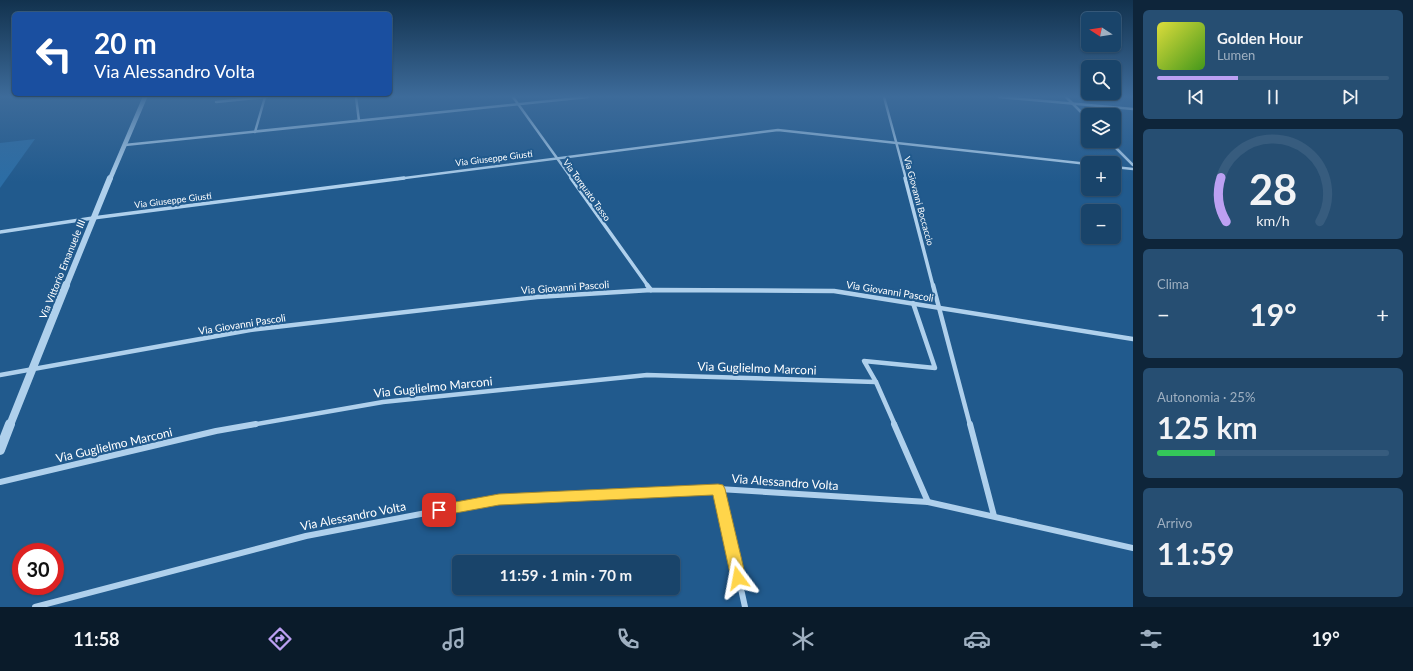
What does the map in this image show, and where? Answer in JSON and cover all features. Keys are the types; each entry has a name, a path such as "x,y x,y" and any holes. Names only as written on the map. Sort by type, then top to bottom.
{"street":[{"name":"Via Vittorio Emanuele III","path":"0,450 94,218 133,125"},
{"path":"255,132 257,125"},
{"path":"125,146 318,125"},
{"name":"Via Torquato Tasso","path":"532,125 554,158 651,290"},
{"name":"Via Giovanni Boccaccio","path":"892,125 994,516"},
{"name":"Via Giuseppe Giusti","path":"0,232 94,218 778,130 1081,163"},
{"path":"1117,148 1133,165"},
{"path":"1121,168 1133,169"},
{"name":"Via Giovanni Pascoli","path":"0,375 250,330 537,297 651,290 834,291 1133,339"},
{"path":"913,303 935,368 864,361 876,382 928,502"},
{"name":"Via Guglielmo Marconi","path":"0,482 216,431 383,402 647,375 876,382"},
{"path":"718,489 745,607"},
{"name":"Via Alessandro Volta","path":"35,607 306,536 499,499 718,489 928,502 1133,548"}],"shaded area":[{"path":"35,139 0,188 0,143"}],"route":[{"path":"439,510 499,499 718,489 738,578"}]}
